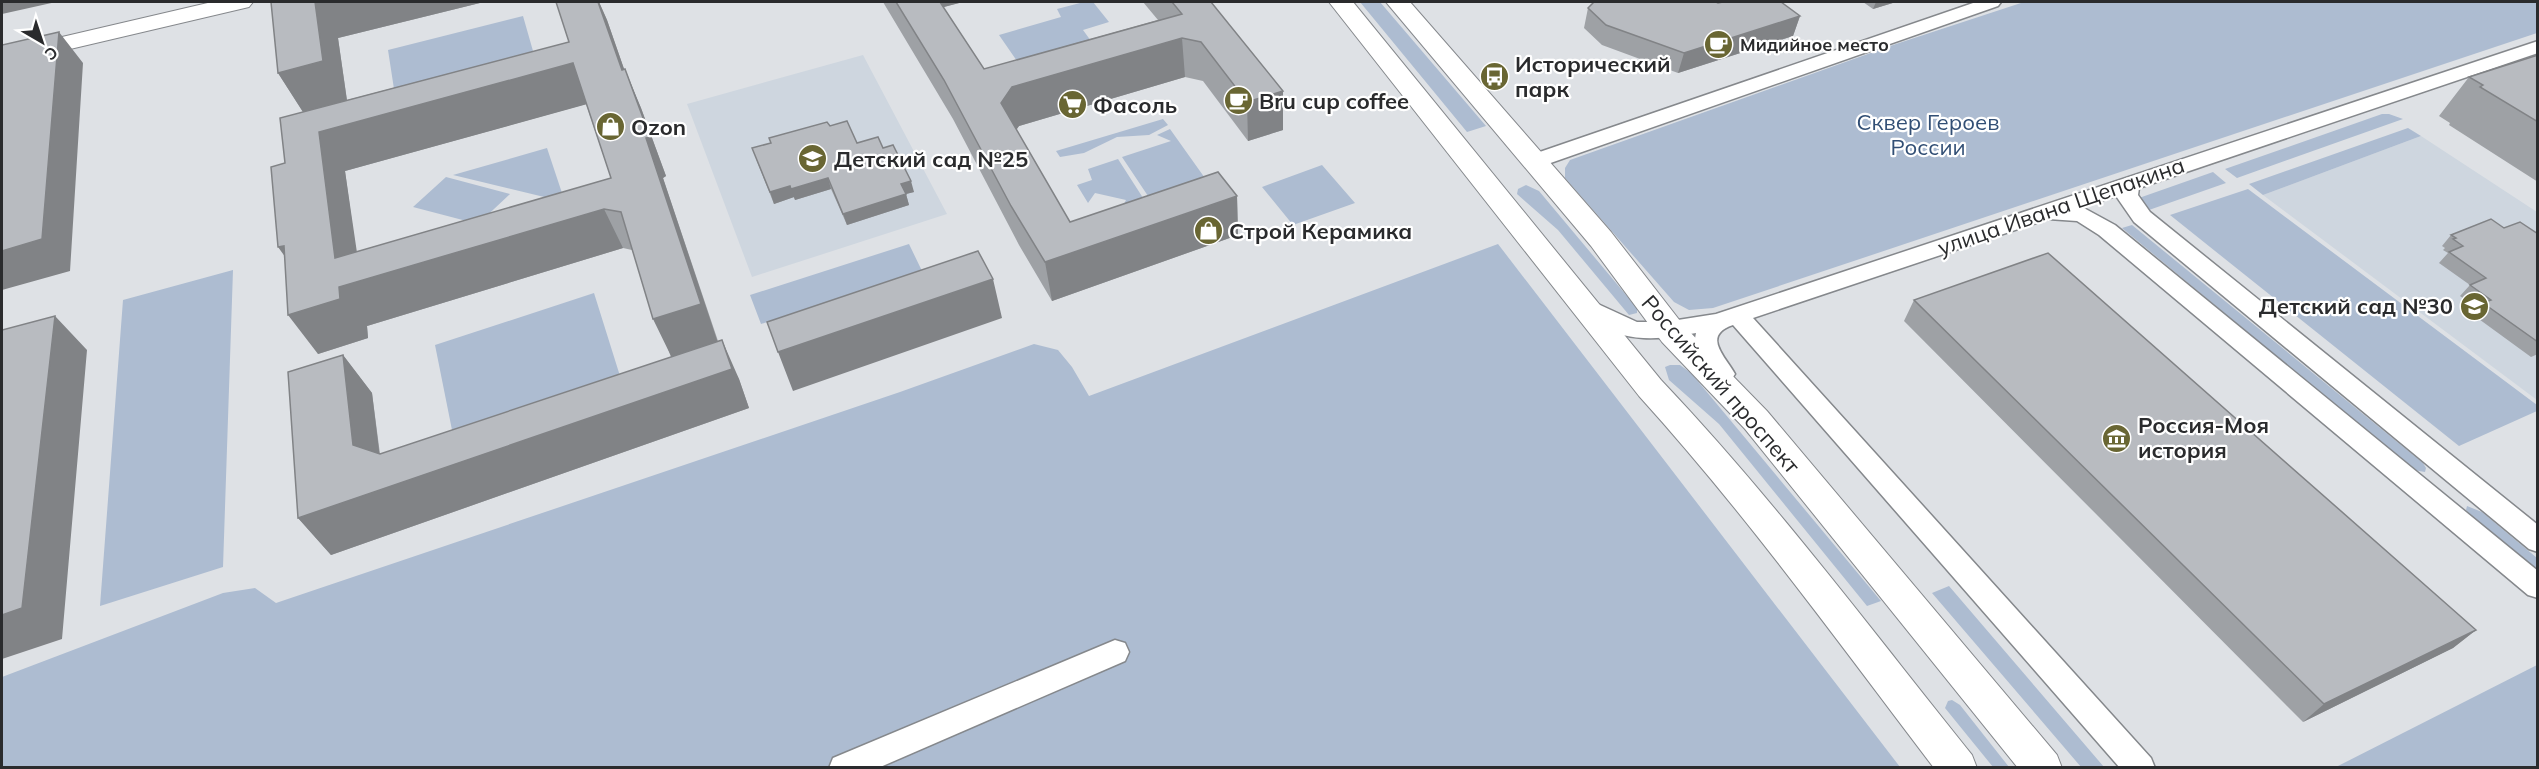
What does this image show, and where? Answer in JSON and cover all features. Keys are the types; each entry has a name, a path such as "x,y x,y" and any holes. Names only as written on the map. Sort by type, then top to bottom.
{"main road":[{"path":"2,58 241,2"},
{"path":"1341,2 1650,388 1695,435 1845,621 1958,768"},
{"name":"Российский проспект","path":"1398,2 1535,161 1716,382 1756,420 2043,768"}],"street":[{"path":"1535,161 1992,2"},
{"name":"улица Ивана Щепакина","path":"1585,305 1607,321 1636,332 1672,330 1727,318 2538,47"},
{"path":"2129,183 2127,196 2142,217 2538,541"},
{"path":"2043,213 2081,214 2107,230 2538,587"},
{"path":"1756,420 1705,349 1706,337 1727,318 2140,768"},
{"path":"844,768 1115,652"}],"shaded area":[{"name":"Детский сад №25","path":"863,55 947,214 752,277 687,104"},
{"name":"Детский сад №30","path":"2421,136 2537,212 2537,400 2263,195"}],"green space":[{"path":"1093,2 1109,22 1083,30 1099,52 1026,74 999,35 1061,17 1057,9"},
{"path":"1360,2 1380,2 1486,126 1467,132"},
{"name":"Сквер Героев России","path":"2024,2 2537,2 2537,33 1713,308 1689,310 1674,302 1565,178 1565,168 1570,160 1896,44"},
{"path":"523,16 537,65 396,102 388,50"},
{"path":"2382,114 2403,119 2237,178 2225,169"},
{"path":"1163,119 1168,125 1149,135 1117,137 1084,153 1060,157 1056,151"},
{"path":"2408,128 2421,136 2263,195 2249,184"},
{"path":"1170,129 1207,181 1150,199 1122,157 1171,141 1157,135"},
{"path":"547,148 565,202 453,175"},
{"path":"1118,159 1145,201 1122,208 1126,200 1095,193 1088,203 1077,185 1092,180 1088,169"},
{"path":"1322,165 1355,203 1293,225 1262,187"},
{"path":"2213,172 2226,183 2149,210 2140,203 2139,198"},
{"path":"446,177 510,194 478,224 413,207"},
{"path":"1526,185 1539,191 1637,308 1637,313 1629,315 1558,230 1517,194 1518,189"},
{"path":"2248,189 2537,405 2537,411 2459,446 2170,215"},
{"path":"2132,225 2423,463 2426,468 2425,472 2413,470 2122,228"},
{"path":"909,244 922,271 761,324 750,295"},
{"path":"1498,244 1900,767 2,768 2,677 223,593 255,588 276,603 900,392 1034,344 1058,350 1072,367 1089,396"},
{"path":"233,270 223,567 100,606 123,300"},
{"path":"594,293 620,376 453,435 435,345"},
{"path":"1680,365 1691,373 1881,601 1867,606 1719,424 1669,380 1665,367"},
{"path":"2467,506 2482,512 2537,558 2537,571 2471,516 2466,510"},
{"path":"1949,586 2104,767 2081,767 1932,593"},
{"path":"2537,665 2537,767 2336,767"},
{"path":"1952,700 1960,705 2009,767 1993,767 1945,708 1948,701"}],"building":[{"path":"271,2 315,2 323,61 278,73"},
{"path":"556,2 598,2 622,70 625,69 650,137 646,138 701,304 653,319 621,212 604,209 339,287 340,299 288,315 284,246 278,247 271,167 285,163 280,118 569,42","holes":["573,63 611,178 335,258 319,132"]},
{"path":"896,2 940,2 984,69 1182,14 1172,2 1211,2 1283,91 1247,102 1201,42 1182,38 1012,87 1001,103 1070,222 1218,172 1237,196 1045,262 1011,206 944,80"},
{"path":"1594,2 1781,2 1800,16 1684,53 1606,25 1588,8"},
{"path":"59,32 42,239 2,251 2,45"},
{"path":"2538,55 2538,122 2480,87 2483,85 2469,77"},
{"path":"847,121 857,143 878,137 883,148 893,145 911,181 901,184 906,194 843,214 828,178 791,189 790,186 770,192 752,148 771,143 769,138 827,122 830,126"},
{"path":"2491,219 2504,228 2520,222 2538,234 2538,342 2483,303 2491,300 2470,285 2486,278 2449,252 2463,246 2451,235"},
{"path":"978,251 993,279 778,352 767,322"},
{"path":"2048,253 2476,630 2324,704 1914,300"},
{"path":"55,316 22,608 2,615 2,330"},
{"path":"722,340 732,369 298,518 288,372 343,355 353,445 380,454"}],"place":[{"name":"Мидийное место","path":"1719,44"},
{"name":"Исторический парк","path":"1494,77"},
{"name":"Bru cup coffee","path":"1238,101"},
{"name":"Фасоль","path":"1072,105"},
{"name":"Ozon","path":"610,127"},
{"name":"Детский сад №25","path":"813,159"},
{"name":"Строй Керамика","path":"1208,231"},
{"name":"Детский сад №30","path":"2474,306"},
{"name":"Россия-Моя история","path":"2117,438"}]}
